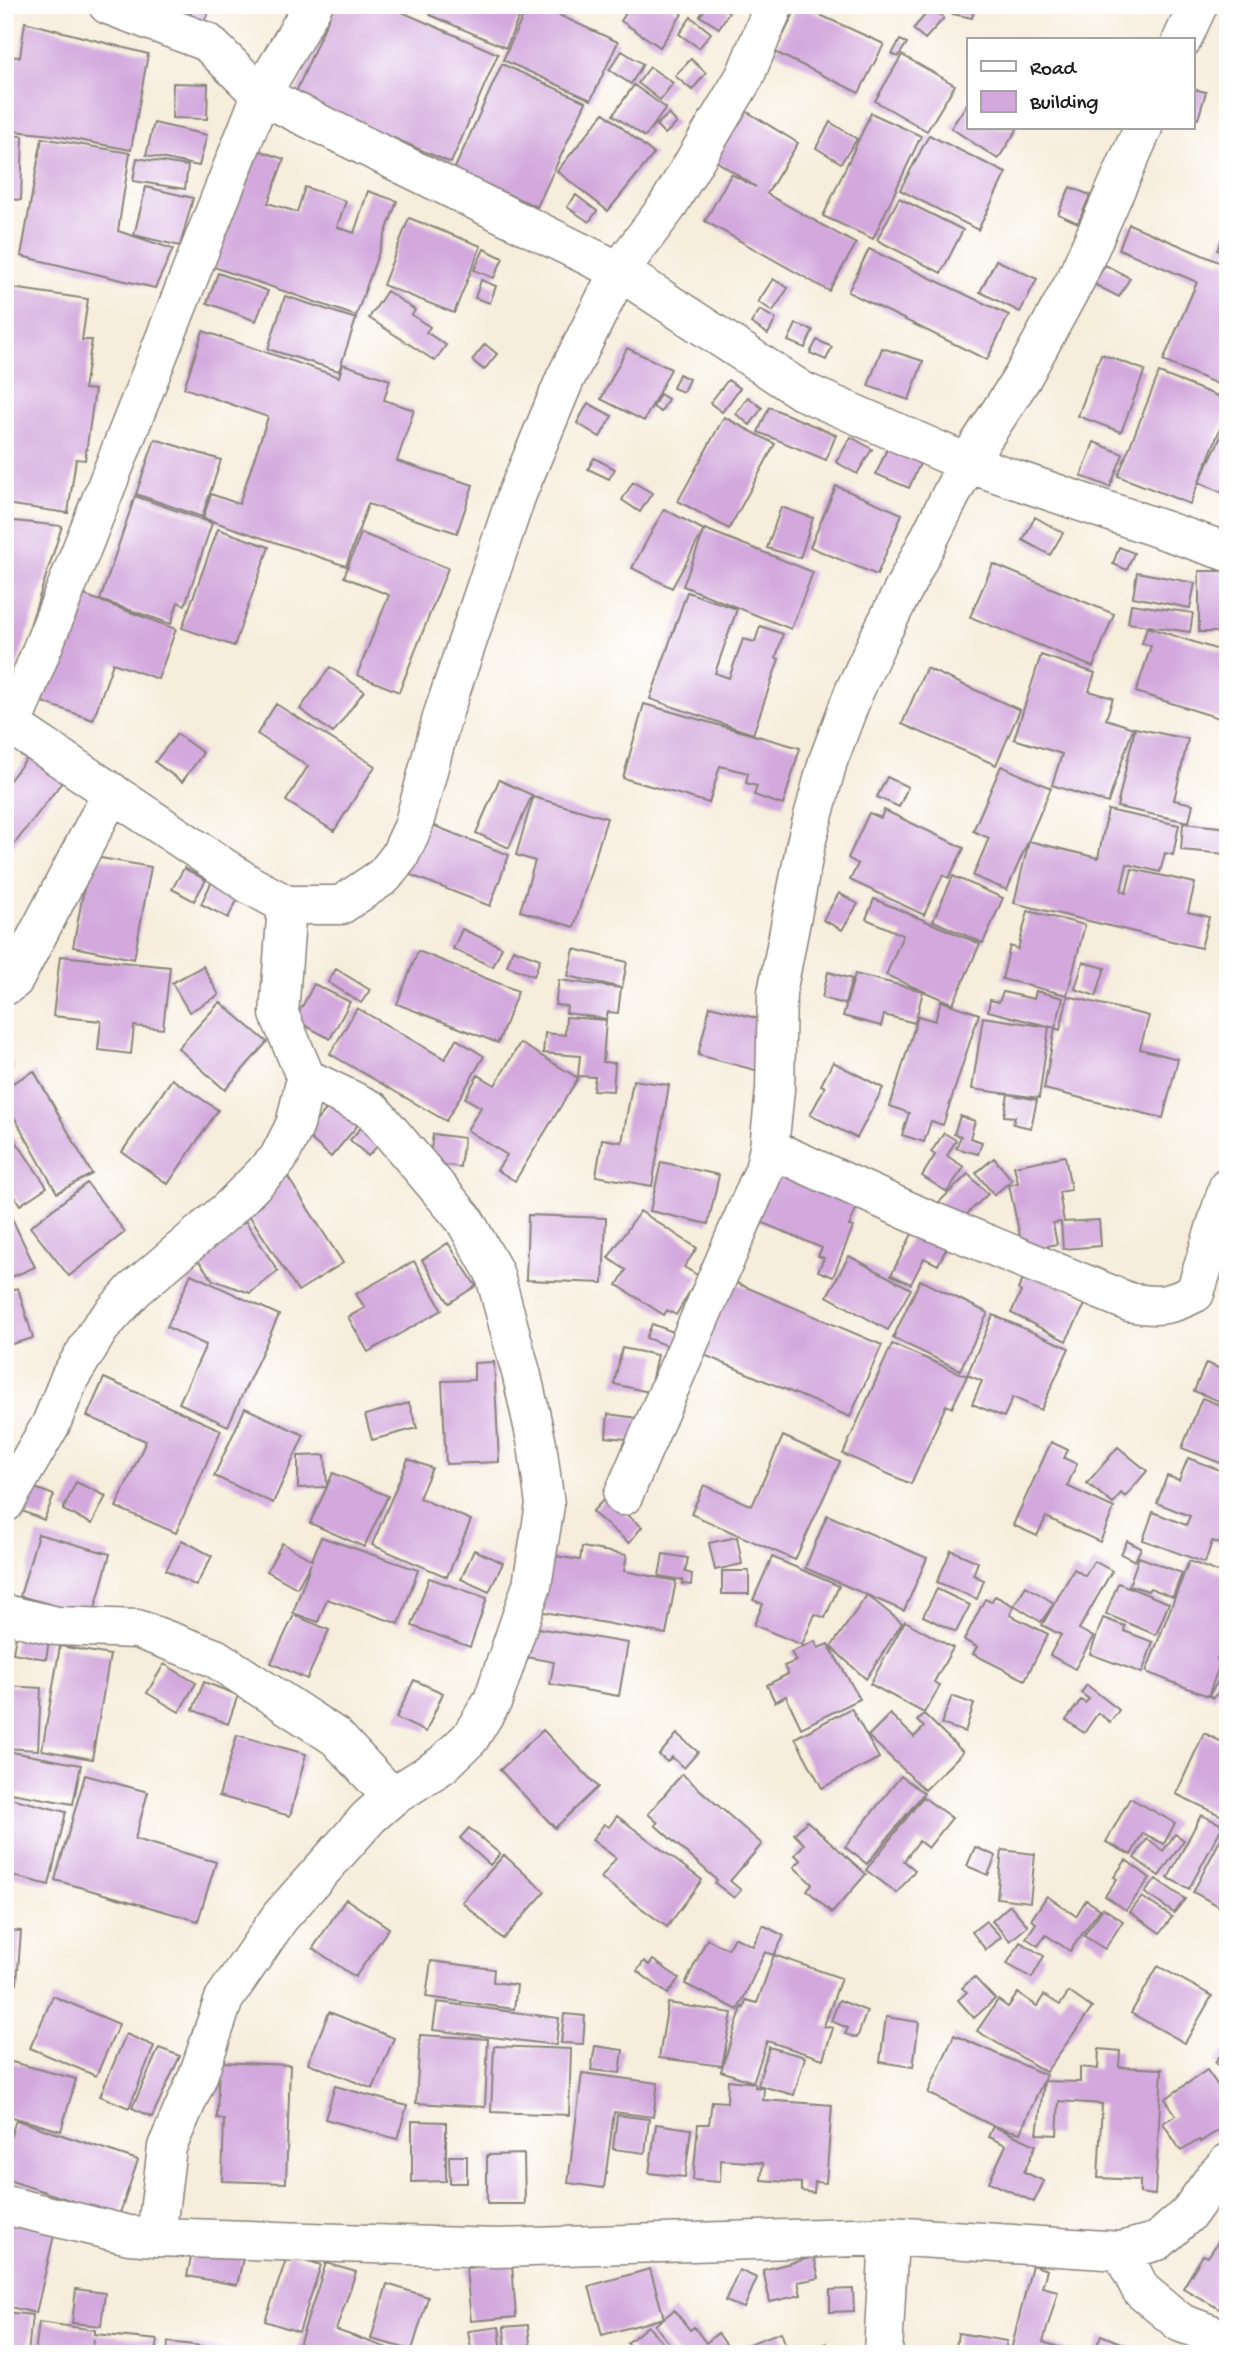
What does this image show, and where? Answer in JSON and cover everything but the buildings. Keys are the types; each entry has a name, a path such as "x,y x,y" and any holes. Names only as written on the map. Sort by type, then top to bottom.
{"street":[{"path":"108,5 207,42 261,95 619,271 802,391 967,463 1228,552"},
{"path":"313,5 261,95 8,723 250,885 287,905 341,905 384,876 399,857 412,827 443,714 517,494 565,379 619,271 667,207 745,76 774,5"},
{"path":"1183,38 1198,5"},
{"path":"623,1496 764,1170 775,1090 777,993 806,843 828,761 854,692 967,463 1022,378 1076,279 1142,130"},
{"path":"5,986 13,979 112,792"},
{"path":"5,1503 51,1424 71,1377 100,1328 134,1290 207,1229 278,1158 295,1125 306,1078 279,1014 287,905"},
{"path":"156,2237 167,2147 198,2076 224,1999 280,1917 369,1817 392,1797 442,1765 470,1738 493,1700 532,1585 545,1505 537,1444 494,1272 464,1219 372,1110 306,1078"},
{"path":"769,1148 924,1218 1129,1302 1153,1307 1173,1304 1195,1293 1228,1187"},
{"path":"5,1614 57,1626 137,1629 215,1658 336,1737 392,1797"},
{"path":"5,2205 129,2235 156,2237 497,2248 889,2236 1121,2251 1158,2241 1189,2213 1228,2163"},
{"path":"883,2354 889,2236"},
{"path":"1121,2251 1142,2290 1171,2315 1181,2323 1228,2340"}]}
